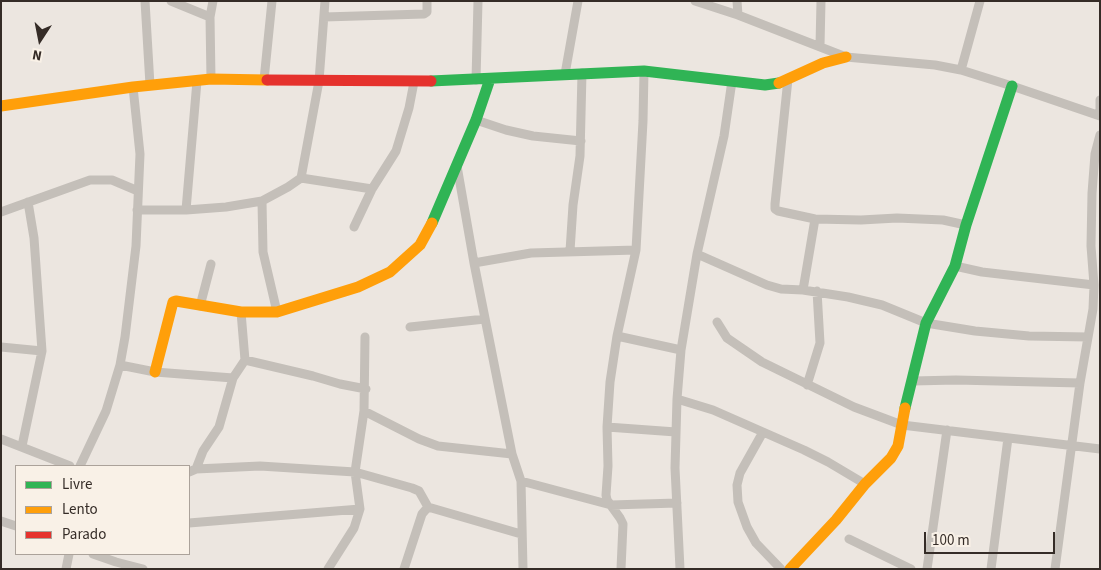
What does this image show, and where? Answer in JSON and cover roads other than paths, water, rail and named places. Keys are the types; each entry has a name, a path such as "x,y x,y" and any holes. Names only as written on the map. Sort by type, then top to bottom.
{"street":[{"path":"145,1 150,85"},
{"path":"171,1 210,16"},
{"path":"211,79 210,16 213,1"},
{"path":"264,80 272,1"},
{"path":"301,178 319,81 325,1"},
{"path":"324,17 424,14 427,12 427,1"},
{"path":"476,80 478,1"},
{"path":"565,74 578,1"},
{"path":"695,1 738,15 846,57 934,65 961,70 1100,115 1100,100"},
{"path":"737,1 738,15"},
{"path":"820,46 821,1"},
{"path":"961,70 980,1"},
{"path":"1,106 133,87 211,79 414,82 644,71 765,85 776,84 823,63 846,57"},
{"path":"621,569 622,524 607,500 606,495 608,466 607,427 610,382 617,336 636,250 644,71"},
{"path":"570,251 573,205 579,170 581,141 582,73"},
{"path":"155,372 173,302 241,312 277,312 358,287 390,272 401,263 420,245 428,233 476,120 490,79"},
{"path":"788,79 775,208 778,212 815,219 861,220 897,218 943,220 966,225"},
{"path":"186,210 197,81"},
{"path":"680,569 675,468 677,399 681,350 697,254 724,136 732,81"},
{"path":"354,227 372,189 396,151 414,82"},
{"path":"790,569 836,520 865,484 891,458 898,446 926,323 955,266 966,225 1012,86"},
{"path":"80,465 106,411 120,365 136,246 140,154 133,87"},
{"path":"476,120 532,136 581,141"},
{"path":"1054,569 1080,383 1093,309 1092,193 1095,154 1100,135"},
{"path":"457,165 474,263 512,454 521,481 523,569"},
{"path":"137,210 186,210 226,207 262,201 301,178 372,189"},
{"path":"2,208 28,202 90,180 112,180 138,192"},
{"path":"262,201 263,252 277,312"},
{"path":"22,446 42,351 34,238 28,202"},
{"path":"803,290 815,219"},
{"path":"474,263 532,253 636,250"},
{"path":"697,254 767,285 781,289 818,291 882,305 926,323 975,331 1020,335 1088,337"},
{"path":"200,306 211,264"},
{"path":"955,266 982,272 1094,285"},
{"path":"807,385 820,343 818,291"},
{"path":"193,470 219,427 233,378 245,360 241,312"},
{"path":"410,327 485,319"},
{"path":"717,322 727,338 762,362 854,407 902,425 1100,449"},
{"path":"328,569 354,528 360,509 355,472 366,389 365,336"},
{"path":"617,336 681,350"},
{"path":"1,347 42,351"},
{"path":"245,360 366,389"},
{"path":"120,365 155,372 233,378"},
{"path":"913,381 956,380 1080,383"},
{"path":"677,399 713,410 763,432 820,458 865,484"},
{"path":"364,411 419,439 438,446 512,454"},
{"path":"607,427 676,432"},
{"path":"927,569 947,430"},
{"path":"763,432 740,473 737,485 738,502 747,527 756,543 781,569"},
{"path":"990,569 1008,438"},
{"path":"1,439 68,465"},
{"path":"193,470 260,466 355,472 420,491 428,507 522,534"},
{"path":"521,481 611,505 677,503"},
{"path":"404,569 422,514 428,507"},
{"path":"190,524 360,509"},
{"path":"1,522 15,526"},
{"path":"849,540 911,569"},
{"path":"66,569 69,555"},
{"path":"96,555 143,569"}]}
